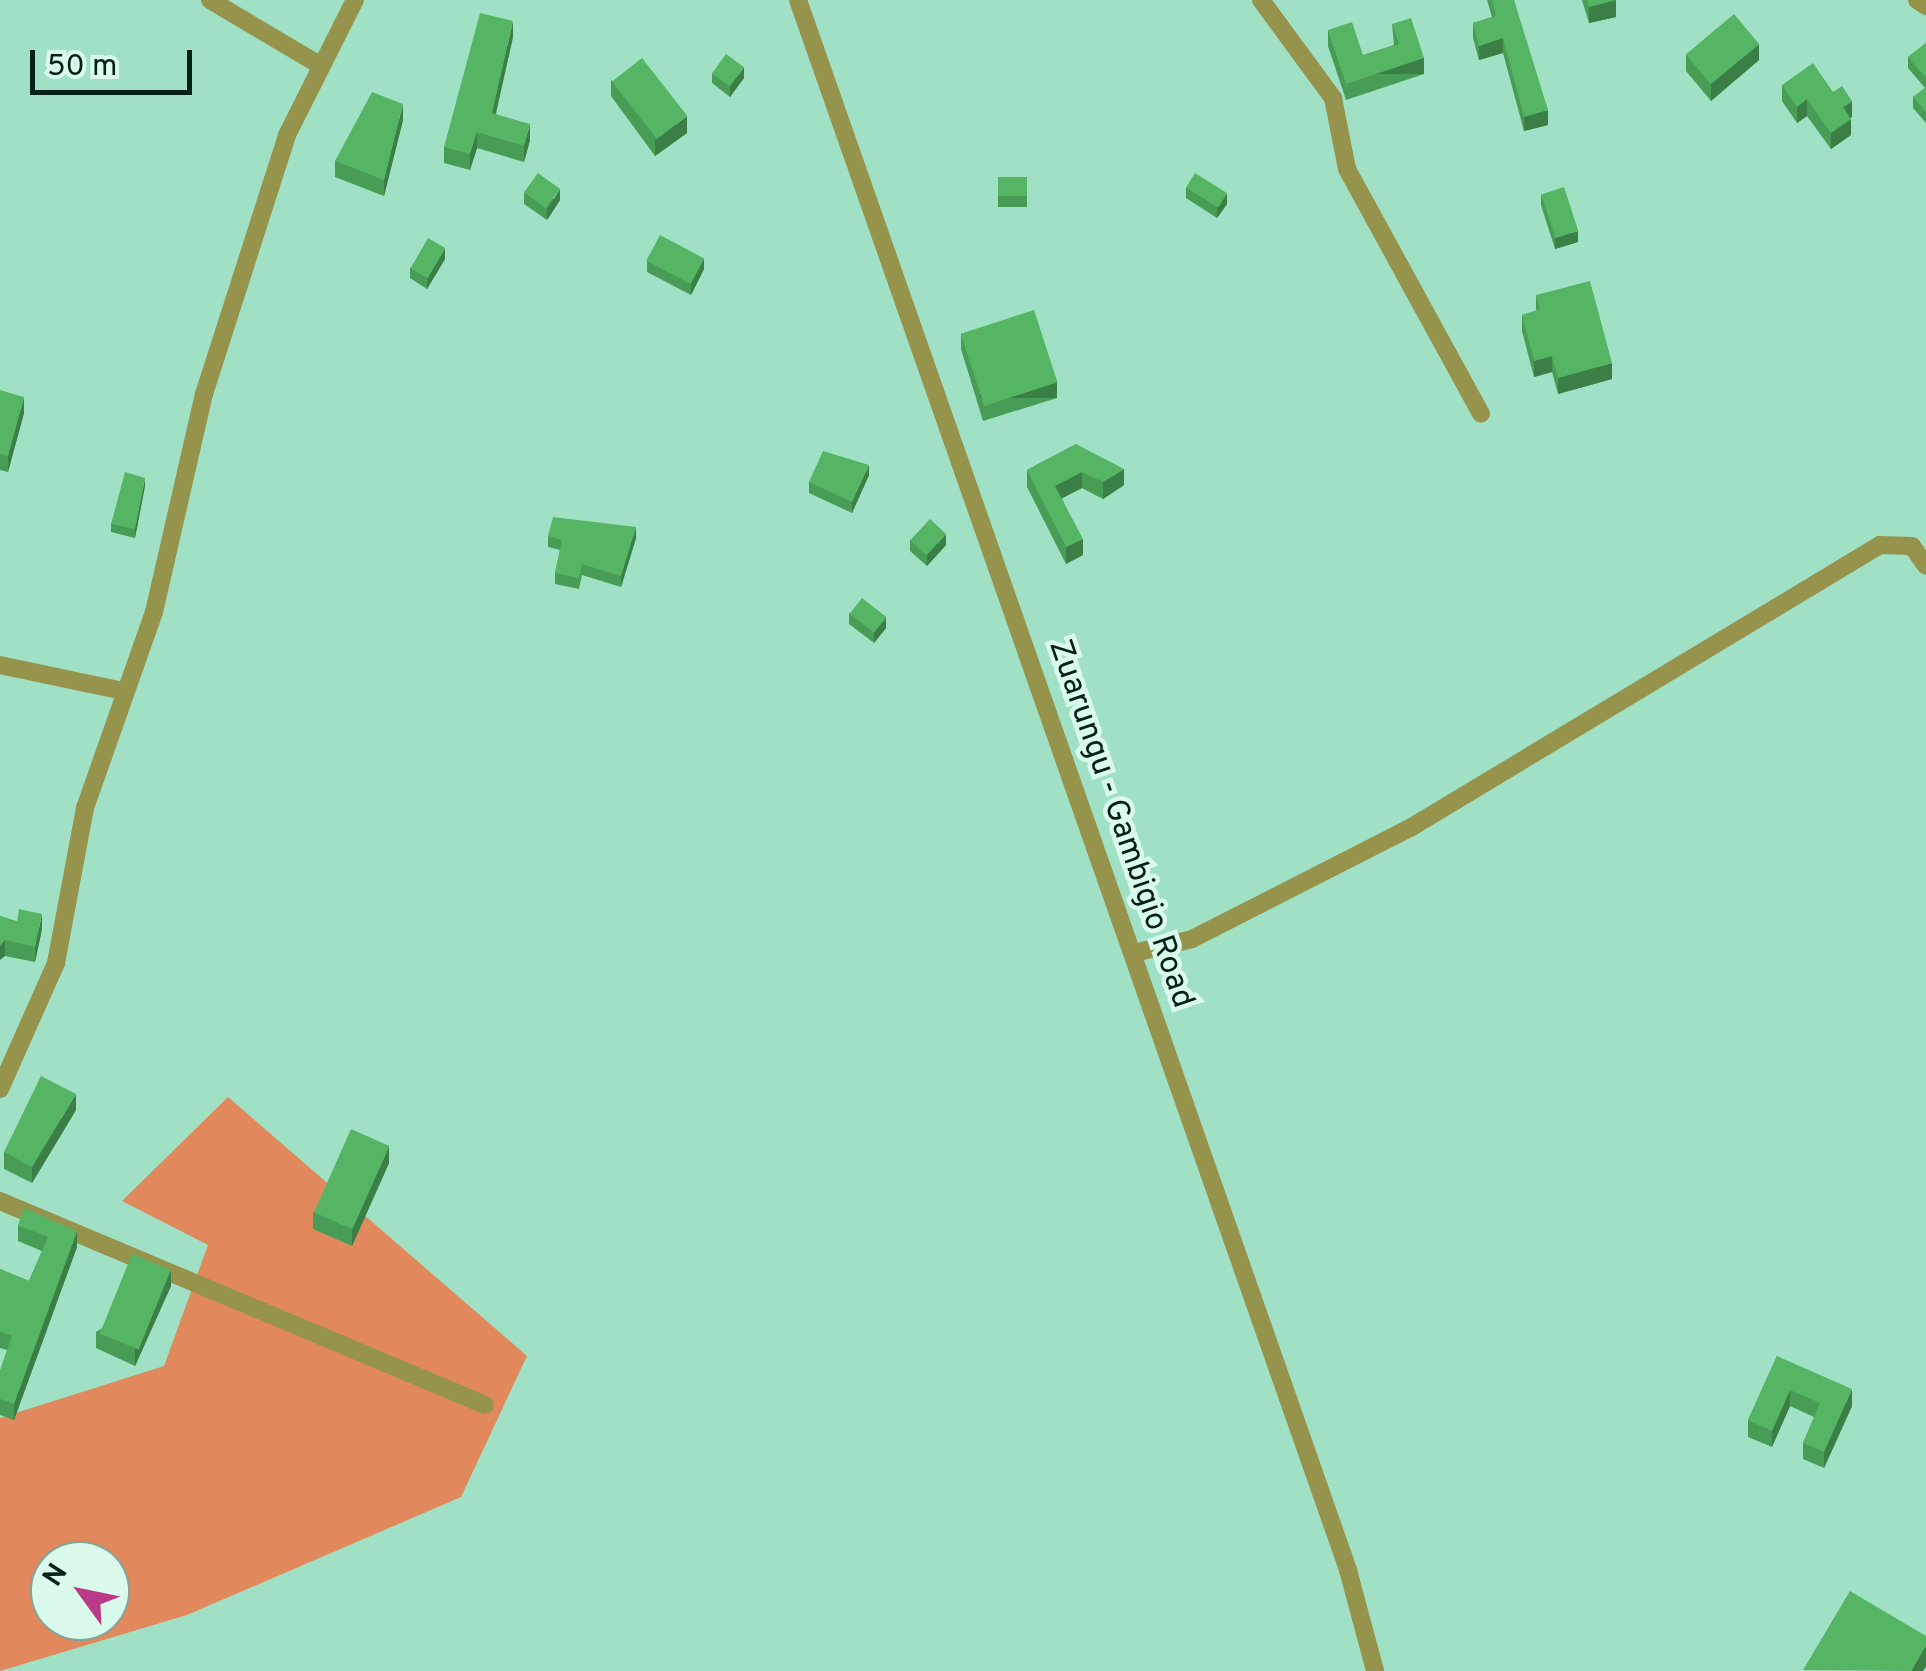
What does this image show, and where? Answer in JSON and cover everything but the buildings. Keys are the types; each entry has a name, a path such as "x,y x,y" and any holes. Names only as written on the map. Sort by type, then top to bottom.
{"street":[{"path":"210,0 318,64"},
{"path":"0,1089 46,994 86,808 123,691 154,612 204,394 318,64 355,0"},
{"name":"Zuarungu - Gambigio Road","path":"798,0 1134,953 1375,1671"},
{"path":"1261,0 1333,98 1348,169 1481,414"},
{"path":"1917,0 1926,6"},
{"path":"1134,953 1192,940 1410,828 1880,545 1912,546 1926,566"},
{"path":"0,665 123,691"},
{"path":"0,1201 485,1405"}],"shaded area":[{"path":"228,1097 527,1356 461,1497 187,1615 130,1632 130,1541 30,1541 30,1641 100,1641 0,1671 0,1418 164,1366 208,1245 122,1201"}]}
